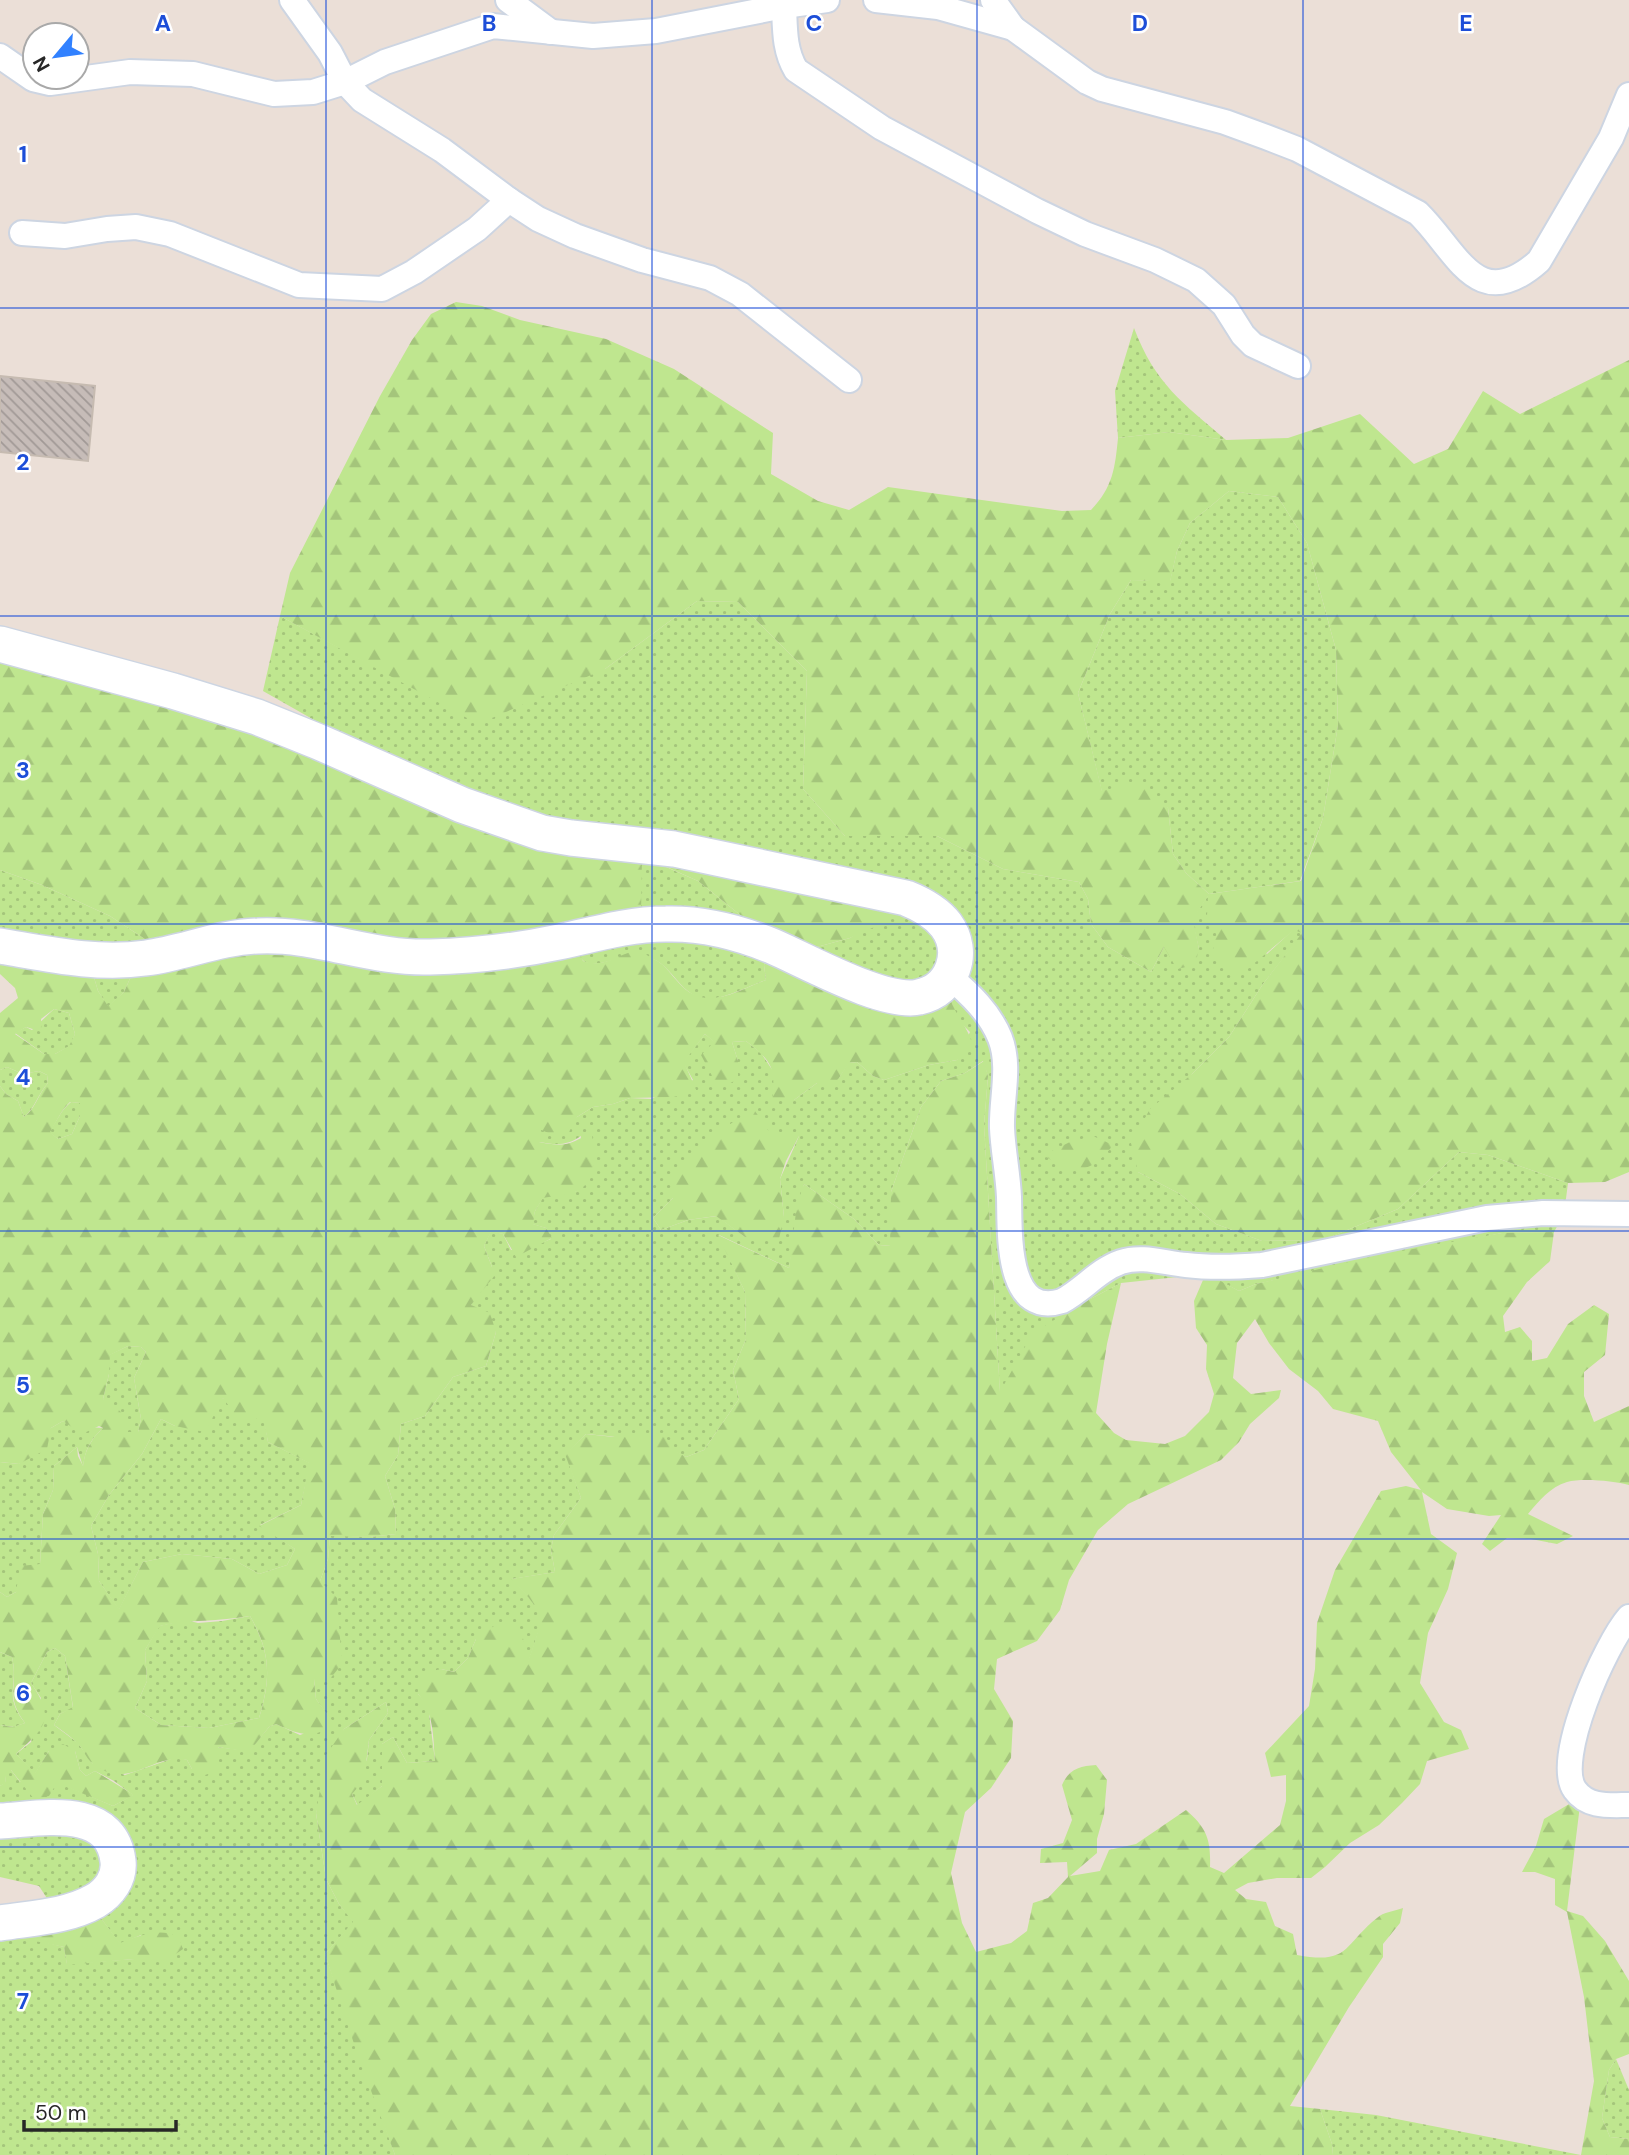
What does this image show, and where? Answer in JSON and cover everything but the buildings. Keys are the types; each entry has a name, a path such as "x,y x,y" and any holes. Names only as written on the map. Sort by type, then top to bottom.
{"main road":[{"path":"0,644 233,709 319,742 462,805 542,833 674,849 906,898 932,912 947,927 953,937 956,958 950,977 936,990 920,997 892,997 869,990 738,934 707,926 677,924 629,927 514,950 452,956 402,957 282,936 234,938 154,957 122,960 70,958 0,946"},
{"path":"0,1821 72,1818 86,1820 99,1827 112,1841 118,1859 116,1877 98,1900 57,1914 0,1923"}],"street":[{"path":"292,0 330,53 345,82 362,100 442,149 538,219 575,236 642,260 710,278 740,294 849,380"},
{"path":"508,0 552,33"},
{"path":"0,56 33,79 50,83 130,72 192,74 274,94 313,92 345,82 385,62 493,26 593,36 656,31 781,3 827,0"},
{"path":"876,0 938,7 1013,27"},
{"path":"993,0 1013,27 1087,82 1102,89 1225,122 1266,137 1297,149 1398,201 1418,213 1434,229 1464,268 1474,277 1488,282 1523,275 1539,261 1611,138 1629,95"},
{"path":"781,3 788,57 796,70 882,128 1037,211 1196,280 1224,305 1243,335 1253,345 1298,366"},
{"path":"22,233 65,236 136,227 170,234 299,285 382,289 414,272 477,229 509,200"},
{"path":"950,977 969,993 1000,1038 1005,1073 1002,1130 1014,1266 1024,1290 1040,1302 1062,1301 1099,1274 1124,1261 1138,1259 1231,1267 1262,1265 1488,1218 1543,1213 1629,1214"},
{"path":"1629,1617 1612,1641 1589,1694 1572,1748 1568,1772 1574,1790 1588,1802 1596,1805 1629,1805"}],"green space":[{"path":"456,302 482,306 520,320 606,339 674,369 773,433 771,474 818,501 849,510 888,487 1062,511 1091,510 1112,477 1118,438 1169,432 1226,440 1288,438 1360,414 1414,464 1448,449 1483,391 1520,414 1629,360 1629,1172 1605,1182 1568,1183 1488,1155 1459,1152 1398,1209 1323,1240 1262,1241 1216,1224 1180,1194 1138,1172 1131,1143 1150,1109 1192,1074 1229,1037 1263,984 1302,933 1294,930 1239,976 1212,954 1218,927 1207,916 1208,896 1193,919 1199,949 1195,965 1177,969 1164,947 1151,972 1108,947 1091,924 1088,899 1079,882 1003,869 937,836 845,836 803,789 807,671 738,602 697,601 605,669 478,724 280,616 290,573 380,396 412,340 431,314","holes":["1229,491 1278,497 1307,543 1336,650 1338,725 1323,818 1301,881 1209,894 1186,873 1173,854 1168,808 1137,782 1102,791 1078,693 1110,614 1131,580 1170,582 1177,551 1190,523"]},
{"path":"1134,328 1151,364 1161,378 1184,403 1226,440 1169,432 1118,438 1115,391"},
{"path":"1229,491 1278,497 1307,543 1336,650 1338,725 1323,818 1300,881 1209,894 1186,873 1173,854 1168,808 1102,792 1078,693 1110,614 1131,580 1170,581 1177,551 1190,523"},
{"path":"697,601 738,602 807,671 803,789 845,836 937,836 1003,869 1079,882 1088,899 1091,924 1108,947 1151,972 1164,947 1199,949 1192,919 1209,894 1267,954 1294,929 1303,933 1263,984 1229,1037 1192,1074 1138,1172 1180,1194 1216,1224 1262,1241 1323,1240 1398,1209 1459,1152 1488,1155 1568,1183 1564,1214 1554,1232 1502,1233 1256,1284 1239,1291 1206,1274 1121,1283 1073,1308 1000,1393 984,1125 988,1076 983,1061 965,1073 941,1081 921,1107 891,1192 891,1246 879,1245 854,1219 804,1184 789,1268 719,1235 745,1292 746,1339 733,1370 739,1399 704,1450 686,1457 650,1443 586,1434 566,1454 581,1498 554,1535 551,1550 555,1572 512,1579 532,1601 540,1617 528,1663 476,1639 468,1658 454,1672 441,1669 418,1694 428,1705 435,1761 407,1763 393,1737 382,1744 382,1786 358,1806 352,1794 367,1759 369,1740 388,1713 386,1702 344,1729 316,1813 326,1879 339,1904 354,1922 325,1954 395,2155 0,2155 0,1935 33,1932 48,1943 64,1947 67,1964 134,1959 141,1935 120,1944 100,1917 127,1889 136,1869 133,1846 126,1833 0,1811 0,1786 6,1782 4,1770 11,1770 20,1782 57,1782 113,1806 133,1795 95,1771 86,1776 80,1770 75,1751 49,1751 35,1774 16,1754 31,1742 41,1698 31,1683 47,1652 55,1648 65,1656 73,1708 60,1714 54,1725 78,1743 92,1763 125,1775 177,1757 187,1760 192,1769 217,1747 249,1751 269,1727 276,1724 300,1735 333,1723 316,1699 314,1679 320,1581 328,1559 330,1535 369,1537 396,1534 395,1509 385,1476 398,1455 401,1424 425,1416 453,1377 486,1366 496,1332 471,1305 492,1267 484,1246 491,1231 503,1234 511,1250 551,1239 546,1228 532,1224 535,1211 543,1197 577,1191 581,1136 561,1144 539,1142 539,1129 577,1117 593,1107 630,1098 651,1099 693,1080 683,1062 705,1034 738,1061 732,1042 746,1041 761,1053 775,1074 773,1099 794,1100 817,1083 839,1078 848,1063 857,1062 873,1076 884,1080 929,1065 957,1060 970,1032 958,1020 951,1001 964,985 971,969 974,953 971,938 965,923 941,898 924,888 545,826 381,758 263,691 280,616 364,661 605,669","holes":["799,1136 780,1179 784,1217 745,1237 717,1216 688,1220 661,1230 653,1218 673,1198"]},
{"path":"0,658 171,705 642,856 641,915 504,940 151,943 110,916 42,885 0,870"},
{"path":"641,856 698,881 759,930 641,915"},
{"path":"643,856 893,910 881,924 850,938 813,948 759,930 698,881"},
{"path":"0,870 42,885 110,916 151,943 116,947 0,934"},
{"path":"893,910 913,917 939,941 940,965 921,981 903,983 891,980 813,948 850,938"},
{"path":"666,936 768,956 764,965 766,980 727,995 705,999 688,991 653,959 630,957 593,964 583,961 578,949"},
{"path":"578,949 583,961 599,963 641,950 663,965 689,992 708,998 728,995 766,980 764,965 768,956 932,1010 951,1001 973,1048 957,1060 929,1065 884,1080 873,1076 857,1062 849,1063 829,1088 817,1083 794,1100 772,1100 773,1080 770,1066 762,1054 746,1041 732,1042 738,1061 738,1079 719,1089 701,1055 714,1042 705,1034 684,1062 697,1092 673,1097 630,1098 593,1107 577,1117 569,1132 553,1135 539,1129 539,1142 558,1145 592,1136 592,1174 584,1187 573,1193 543,1198 535,1211 533,1224 546,1228 552,1238 516,1257 503,1234 491,1232 484,1246 495,1275 471,1305 490,1313 496,1332 486,1366 453,1377 425,1416 401,1424 398,1455 385,1476 395,1509 396,1534 369,1537 330,1536 328,1559 320,1581 337,1598 342,1664 329,1680 314,1679 316,1699 334,1723 313,1734 291,1731 276,1724 269,1727 249,1752 218,1747 219,1762 214,1772 205,1775 192,1769 187,1760 175,1759 130,1773 106,1772 93,1764 77,1743 54,1725 60,1714 73,1707 65,1656 55,1648 47,1652 31,1683 43,1706 44,1722 34,1737 16,1754 35,1773 49,1751 63,1744 75,1751 80,1770 86,1776 95,1771 134,1795 113,1806 57,1783 49,1796 34,1799 11,1770 5,1771 6,1783 0,1786 0,1725 13,1727 25,1723 15,1705 12,1657 0,1652 0,1592 7,1597 16,1592 20,1566 40,1564 43,1514 53,1490 54,1466 77,1447 83,1466 89,1445 103,1428 99,1426 82,1434 63,1421 51,1428 47,1449 19,1464 0,1462 0,1086 6,1094 18,1101 24,1117 48,1083 47,1075 39,1071 23,1074 7,1067 0,1070 0,1013 18,998 15,988 0,974 0,959 93,974 98,991 108,1006 124,992 132,974 236,950","holes":["54,1009 69,1013 75,1034 69,1046 55,1054 44,1054 15,1034 26,1027 42,1032 41,1019","70,1102 80,1103 80,1116 72,1134 58,1139 50,1132","128,1346 141,1347 146,1352 134,1378 141,1419 138,1432 126,1432 131,1423 116,1407 103,1399 110,1355","223,1398 241,1423 263,1417 268,1442 309,1463 301,1505 259,1526 295,1549 287,1565 259,1574 232,1559 182,1554 143,1562 119,1609 99,1581 98,1554 91,1526 109,1495 142,1454 161,1419 175,1426 205,1432","250,1616 262,1642 267,1678 259,1718 209,1728 161,1725 135,1708 147,1681 145,1650 160,1626"]},
{"path":"93,974 132,974 124,992 108,1007 98,991"},
{"path":"54,1009 69,1013 75,1034 70,1046 55,1054 44,1054 15,1033 26,1027 32,1030"},
{"path":"984,1061 988,1076 984,1125 1000,1392 1032,1334 1073,1308 1121,1283 1107,1344 1096,1413 1114,1433 1126,1440 1165,1444 1185,1436 1209,1412 1214,1394 1206,1369 1207,1345 1196,1328 1194,1301 1206,1273 1239,1291 1256,1284 1374,1256 1502,1233 1554,1232 1550,1261 1527,1282 1503,1316 1505,1332 1520,1327 1532,1341 1532,1361 1547,1358 1568,1324 1594,1305 1609,1314 1605,1355 1584,1372 1584,1396 1594,1422 1629,1406 1629,1485 1589,1480 1561,1484 1545,1495 1528,1514 1573,1536 1557,1544 1507,1538 1490,1551 1482,1544 1501,1515 1489,1516 1447,1509 1422,1492 1431,1534 1457,1553 1448,1589 1428,1633 1420,1683 1444,1722 1461,1730 1469,1749 1427,1761 1420,1784 1402,1803 1379,1825 1350,1843 1311,1878 1277,1878 1248,1883 1235,1890 1246,1899 1266,1902 1275,1926 1293,1934 1297,1955 1314,1957 1337,1955 1380,1916 1403,1908 1400,1923 1383,1944 1383,1957 1349,2007 1290,2106 1320,2109 1333,2155 395,2155 357,2053 325,1954 353,1922 339,1904 326,1879 316,1813 326,1755 344,1729 386,1702 388,1713 369,1740 364,1780 352,1794 357,1805 382,1786 382,1744 393,1737 407,1763 435,1761 430,1717 418,1694 418,1682 424,1673 441,1669 454,1672 468,1658 476,1639 498,1623 521,1629 528,1661 537,1634 539,1616 531,1600 511,1579 555,1572 551,1550 554,1535 581,1498 565,1454 586,1434 614,1437 665,1435 672,1449 686,1457 704,1450 739,1399 733,1370 746,1339 745,1292 718,1235 789,1268 797,1204 804,1184 854,1219 879,1245 890,1246 891,1192 921,1107 941,1081 965,1073","holes":["1255,1319 1289,1369 1318,1391 1333,1409 1378,1421 1391,1452 1421,1490 1406,1486 1381,1491 1335,1570 1317,1623 1315,1669 1309,1706 1265,1753 1271,1777 1286,1775 1286,1801 1280,1825 1224,1873 1210,1867 1210,1849 1206,1835 1186,1810 1136,1844 1109,1850 1100,1871 1070,1876 1097,1853 1107,1780 1096,1765 1076,1769 1062,1785 1072,1820 1063,1843 1041,1849 1040,1863 1067,1862 1068,1877 1048,1898 1033,1903 1027,1931 1011,1943 976,1952 962,1923 951,1873 965,1812 991,1788 1011,1758 1013,1721 994,1689 997,1659 1037,1641 1060,1610 1069,1580 1098,1530 1128,1504 1221,1460 1239,1442 1250,1424 1279,1398 1281,1390 1251,1394 1233,1378 1237,1343"]},
{"path":"7,1067 23,1074 39,1071 47,1075 48,1083 24,1117 18,1101 6,1094 0,1086 0,1070"},
{"path":"71,1102 80,1103 80,1116 72,1134 58,1139 49,1132"},
{"path":"755,1111 770,1133 799,1136 780,1179 784,1217 778,1243 745,1237 716,1216 688,1220 661,1230 653,1218 673,1198 673,1174 721,1130"},
{"path":"1093,1136 1113,1145 1088,1167 1069,1169 1043,1155 1070,1142"},
{"path":"128,1346 141,1347 146,1352 134,1378 141,1419 138,1432 126,1432 103,1399 109,1374 109,1355"},
{"path":"223,1398 264,1417 268,1442 310,1463 301,1505 260,1525 295,1549 287,1565 259,1574 232,1559 182,1554 143,1562 119,1610 99,1581 98,1554 91,1526 109,1495 142,1454 161,1419 175,1426"},
{"path":"63,1421 74,1426 103,1428 89,1446 83,1467 77,1447 54,1466 53,1490 43,1514 40,1564 16,1592 7,1597 0,1592 0,1462 19,1464 51,1428"},
{"path":"250,1616 262,1642 267,1666 266,1690 259,1718 209,1728 161,1725 135,1708 147,1681 145,1650 159,1626 186,1620 198,1623"},
{"path":"0,1652 12,1657 13,1698 25,1723 14,1727 0,1725"},
{"path":"1581,1797 1567,1911 1583,1916 1605,1941 1629,1981 1629,2054 1616,2059 1609,2070 1602,2118 1610,2137 1629,2139 1629,2155 1581,2155 1594,2081 1584,1997 1567,1912 1555,1905 1555,1879 1535,1872 1522,1872 1536,1846 1544,1819"},
{"path":"66,1829 96,1844 100,1864 93,1884 50,1903 39,1886 0,1877 0,1833"},
{"path":"100,1917 120,1943 142,1935 163,1933 178,1936 183,1949 170,1958 67,1965 64,1947 25,1939 33,1932"},
{"path":"1616,2059 1629,2090 1629,2139 1610,2137 1602,2118 1609,2070"},
{"path":"1320,2109 1376,2115 1581,2155 1333,2155"}]}
